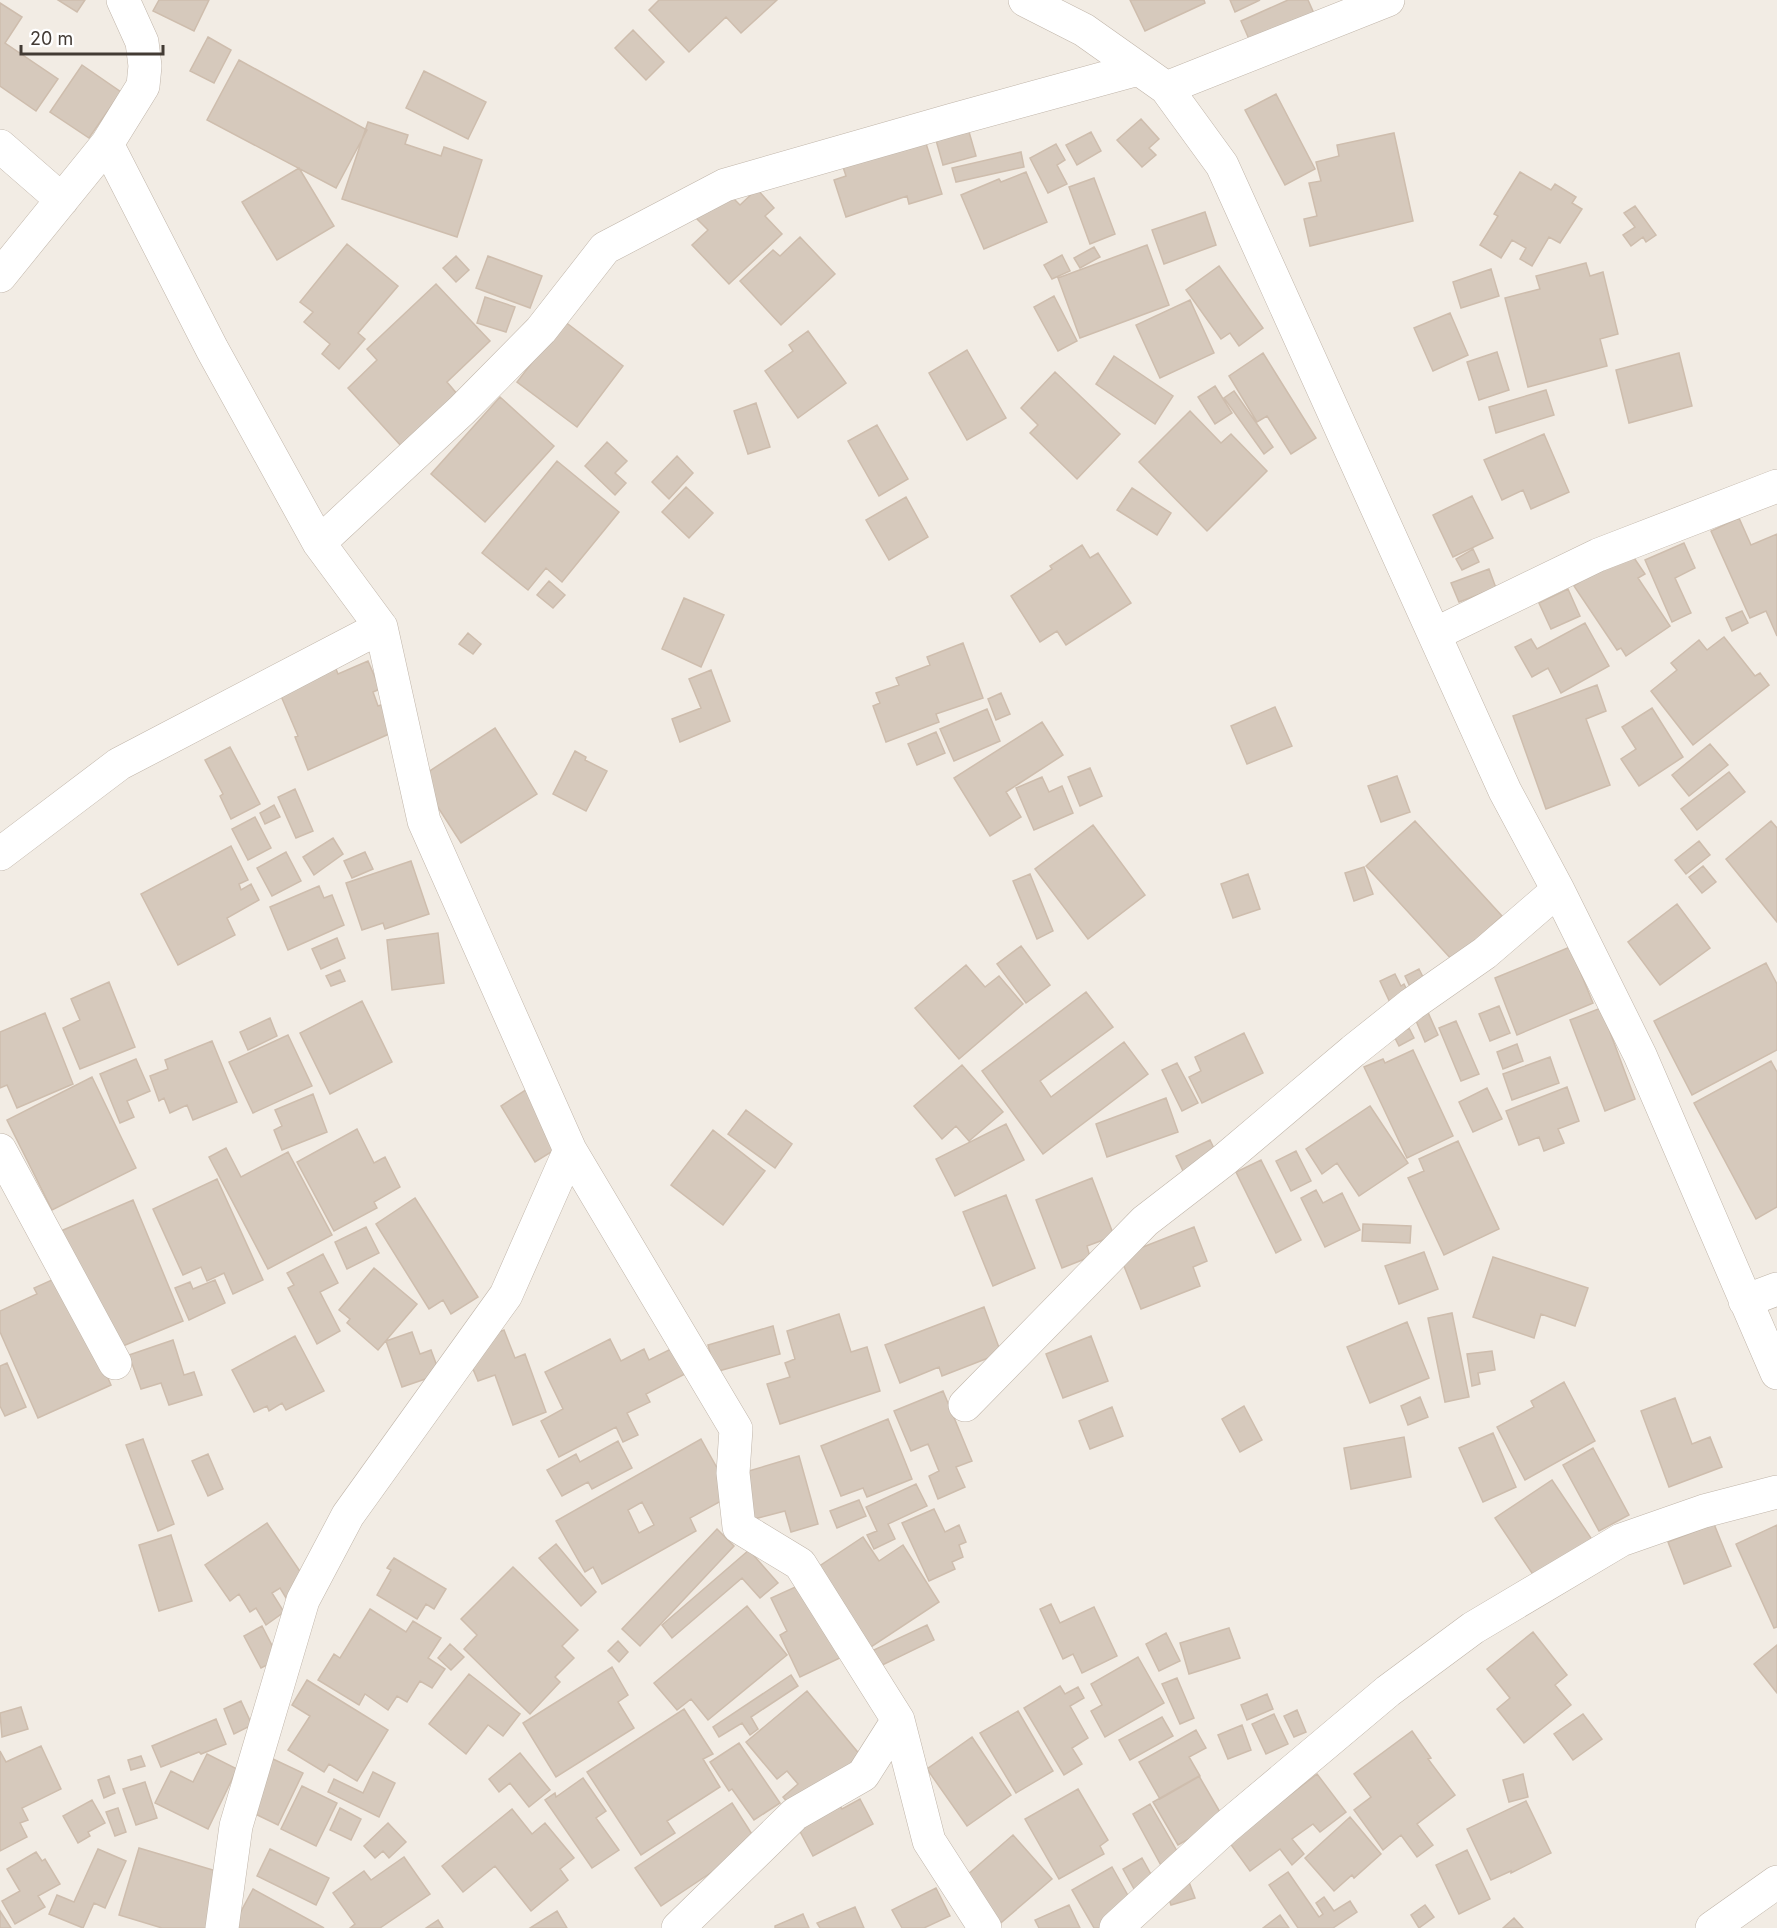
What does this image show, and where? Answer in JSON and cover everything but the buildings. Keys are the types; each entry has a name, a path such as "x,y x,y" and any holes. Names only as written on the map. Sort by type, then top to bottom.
{"street":[{"path":"0,276 107,144 143,86 145,66 141,42 123,0"},
{"path":"1025,0 1084,30 1166,88 1222,165 1505,791 1558,890 1640,1055 1777,1372"},
{"path":"1166,88 1388,0"},
{"path":"319,543 462,410 542,330 605,248 726,185 1138,69"},
{"path":"107,144 212,349 319,543 381,627 424,821 570,1150 736,1429 734,1473 739,1527 800,1564 898,1719 929,1841 985,1928"},
{"path":"0,146 62,200"},
{"path":"1435,634 1598,555 1777,486"},
{"path":"0,854 119,764 381,627"},
{"path":"964,1405 1145,1221 1224,1160 1353,1051 1485,953 1558,890"},
{"path":"0,1150 115,1363"},
{"path":"222,1928 236,1826 303,1600 348,1515 506,1295 570,1150"},
{"path":"1745,1301 1777,1289"},
{"path":"1116,1928 1225,1828 1388,1691 1473,1628 1621,1540 1704,1510 1777,1492"},
{"path":"678,1928 795,1814 862,1775 898,1719"},
{"path":"1712,1928 1777,1882"}]}
